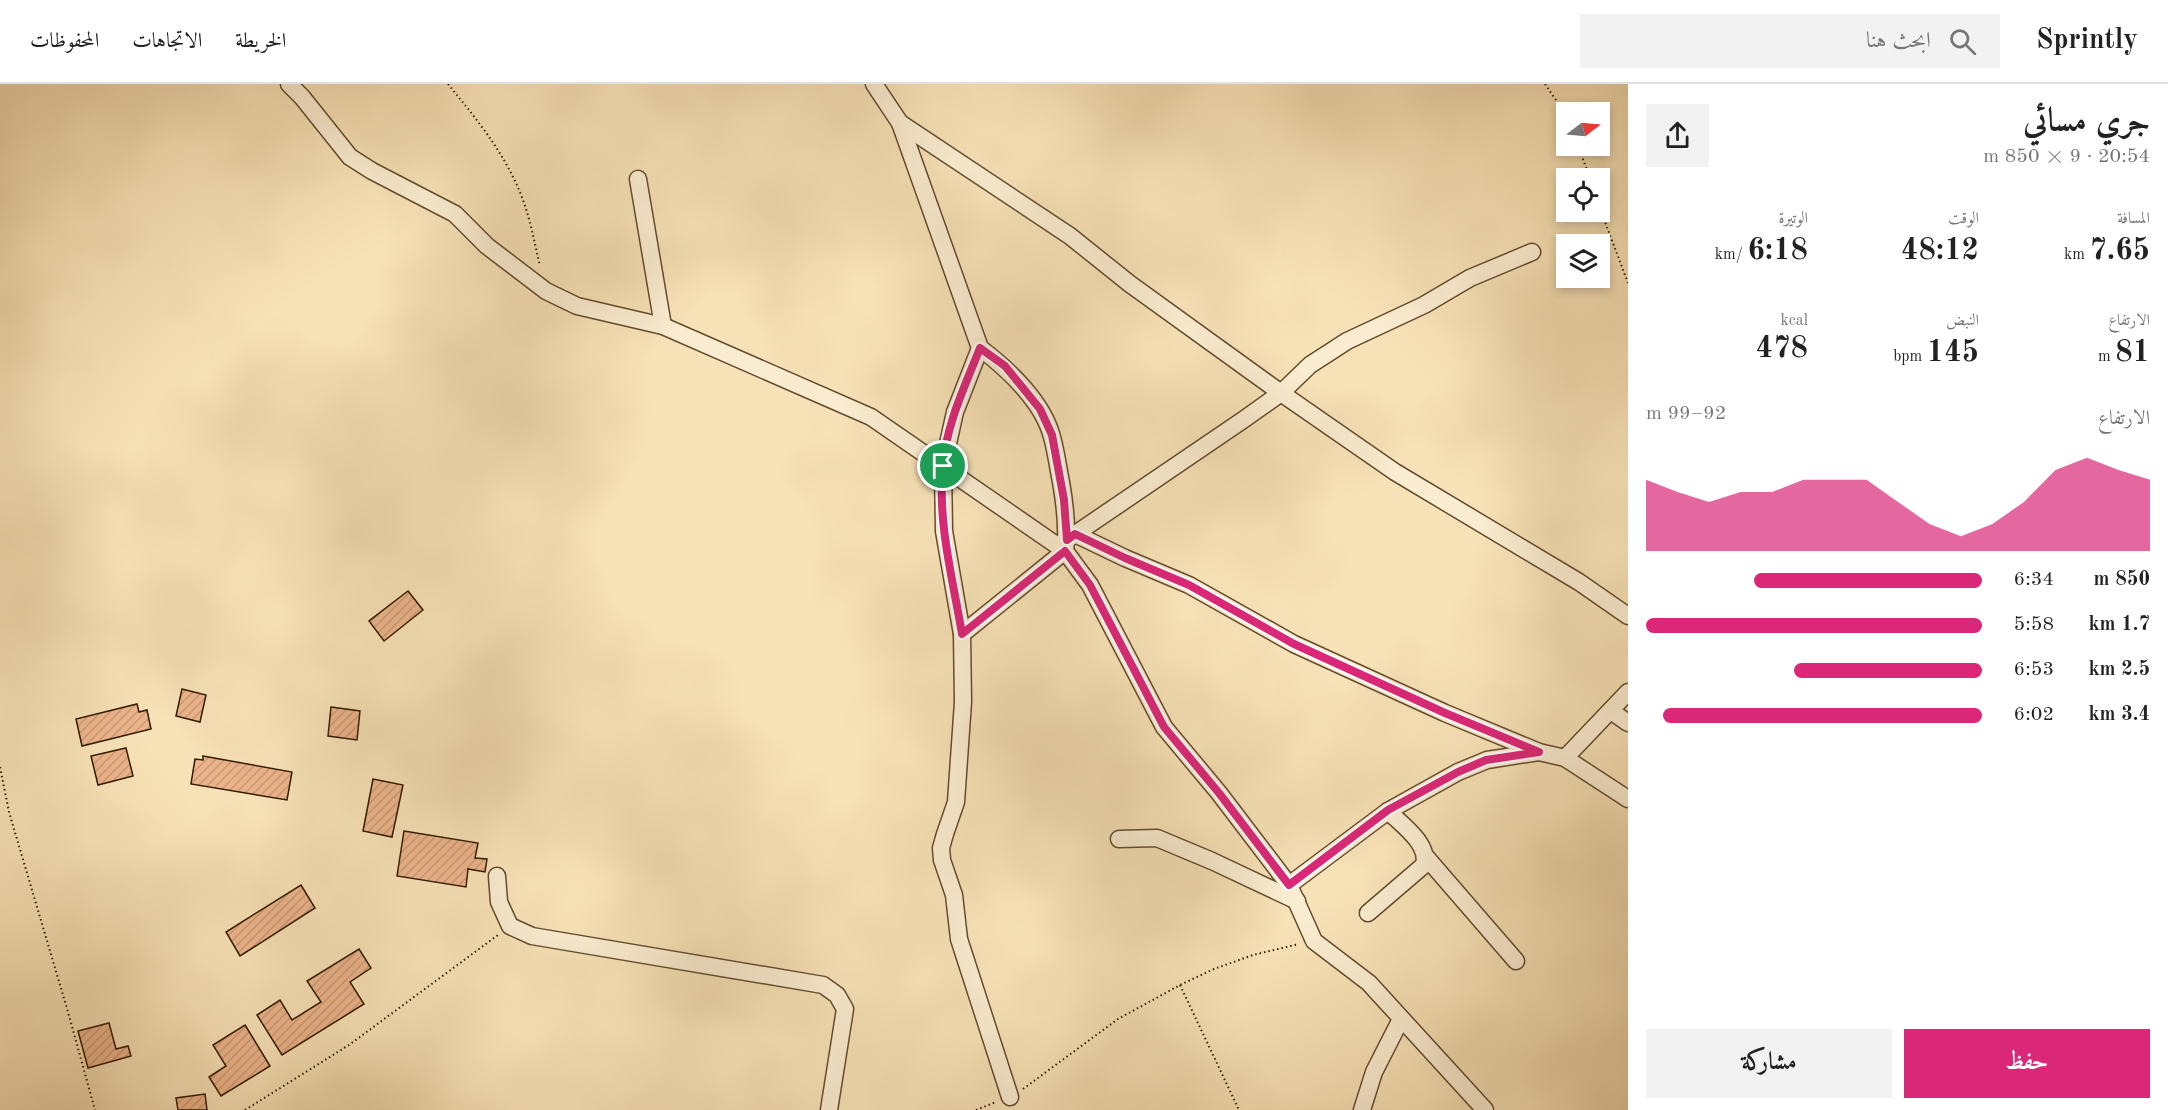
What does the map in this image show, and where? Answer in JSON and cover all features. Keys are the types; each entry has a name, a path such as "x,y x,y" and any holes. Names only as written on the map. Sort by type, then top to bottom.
{"street":[{"path":"289,84 350,157 372,171 455,214 487,246 546,291 577,306 663,326 871,417 943,466 1069,542 1125,558 1189,585 1294,644 1445,713 1539,752 1565,758 1628,799"},
{"path":"874,84 900,123 980,348 1005,366 1040,409 1052,435 1069,542 1164,727 1219,793 1289,885 1314,941 1369,983 1485,1110"},
{"path":"900,123 1070,236 1130,284 1395,472 1579,582 1628,616"},
{"path":"638,179 663,326"},
{"path":"962,634 1069,542 1281,393 1310,365 1347,341 1424,305 1470,278 1532,252"},
{"path":"980,348 955,412 943,466 944,531 962,634 963,702 956,802 941,849 942,860 954,895 959,939 1010,1097"},
{"path":"1565,758 1628,692"},
{"path":"1611,711 1628,723"},
{"path":"1289,885 1388,810 1458,772 1486,760 1539,752"},
{"path":"1388,810 1423,848 1426,857 1516,961"},
{"path":"1119,839 1157,838 1297,901"},
{"path":"1368,913 1424,865 1426,857"},
{"path":"497,876 499,902 510,926 532,936 823,985 837,994 845,1009 829,1110"},
{"path":"1362,1110 1374,1072 1401,1019"}],"path":[{"path":"448,84 487,132 503,157 525,204 546,291"},
{"path":"1545,84 1557,102"},
{"path":"1605,222 1628,283"},
{"path":"0,767 9,812 95,1110"},
{"path":"245,1110 349,1045 510,926"},
{"path":"976,1110 1010,1097 1118,1019 1180,985 1214,969 1253,955 1314,941"},
{"path":"1180,985 1239,1110"}],"building":[{"path":"408,591 423,610 384,641 369,621"},
{"path":"182,689 206,695 200,722 176,716"},
{"path":"137,704 139,712 147,710 151,729 82,746 76,719"},
{"path":"331,707 360,711 357,740 328,736"},
{"path":"126,748 133,776 98,785 91,756"},
{"path":"203,756 292,772 287,800 191,784 195,759 203,760"},
{"path":"373,779 403,785 392,837 363,831"},
{"path":"404,831 478,843 475,858 487,859 485,872 468,869 466,887 397,876"},
{"path":"301,885 315,908 240,956 226,932"},
{"path":"359,949 371,968 350,982 364,1004 282,1055 257,1015 280,1000 292,1020 321,1002 307,981"},
{"path":"109,1023 116,1049 128,1046 131,1056 88,1068 78,1031"},
{"path":"245,1025 270,1066 221,1096 209,1077 226,1066 213,1045"},
{"path":"205,1094 207,1110 178,1110 176,1098"}],"route":[{"path":"980,348 1005,366 1040,409 1052,435 1064,500 1067,540 1075,534 1189,585 1294,644 1445,713 1539,752 1486,760 1458,772 1388,810 1289,885 1219,793 1164,727 1090,585 1065,551 962,634 944,531 943,466 955,412 980,348"}]}
